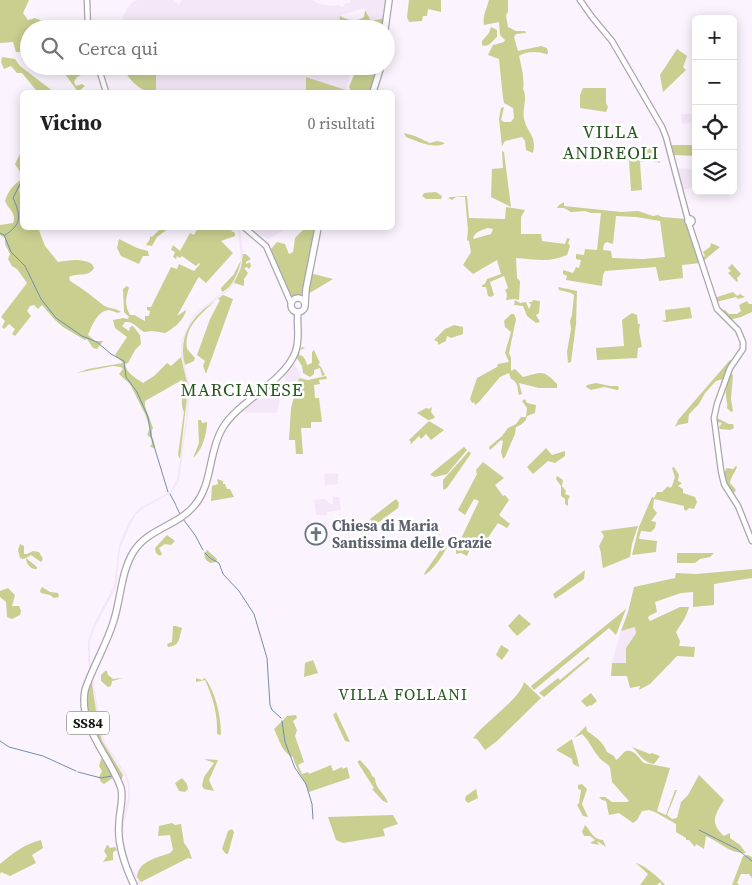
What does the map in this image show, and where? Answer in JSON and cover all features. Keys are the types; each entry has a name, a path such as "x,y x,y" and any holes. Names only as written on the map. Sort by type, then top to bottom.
{"main road":[{"path":"87,0 88,20"},
{"path":"387,20 389,0"},
{"path":"580,0 592,18 612,41 666,138 715,304 720,314 738,330 742,337 744,345 730,368 715,411 715,424 720,471 724,484 738,506 752,541"},
{"path":"101,75 105,90"},
{"path":"374,90 378,75"},
{"path":"248,230 266,246 288,295 305,304"},
{"path":"296,311 304,309 318,230"},
{"path":"295,300 306,289"},
{"name":"SS84","path":"134,885 123,860 118,834 122,794 118,780 88,724 85,714 84,694 114,620 131,557 141,543 184,516 191,509 206,486 216,443 222,430 231,418 281,372 290,361 297,344 299,332 295,300"}],"shaded area":[{"path":"138,0 174,0 179,5 182,0 312,0 319,4 340,5 341,7 344,4 350,3 350,0 387,0 385,18 375,20 370,20 365,8 341,15 342,20 122,20 127,8"},
{"path":"156,75 350,75 346,90 306,77 307,90 156,90"},
{"path":"681,114 692,114 692,132 691,123 682,124"},
{"path":"676,168 692,169 692,188 682,190"},
{"path":"238,230 240,230 243,252 243,262 239,276 229,290 200,311 193,319 183,341 183,357 190,387 190,398 179,481 171,493 136,514 120,549 116,587 95,627 90,641 90,660 102,734 106,744 127,775 130,786 130,801 124,823 123,838 129,864 142,885 140,885 126,862 121,838 128,786 125,776 104,745 100,735 88,660 88,641 93,626 114,586 119,545 129,522 141,507 170,492 177,480 186,418 186,379 181,357 181,341 192,318 199,310 228,289 237,275 241,262"},
{"path":"256,230 284,230 268,239 254,231"},
{"path":"292,361 301,374 295,388 288,386 282,373"},
{"path":"258,395 260,397 280,398 277,413 241,412"},
{"path":"338,473 338,484 325,485 324,474"},
{"path":"333,497 339,497 341,510 327,512 327,515 316,515 314,500 324,499 333,504"},
{"path":"636,627 636,632 626,648 626,663 612,663 621,631"}],"green space":[{"path":"0,0 29,0 23,13 28,20 20,20 20,52 16,52 13,42 0,43"},
{"path":"409,0 441,0 441,12 428,9 427,16 423,16 422,21 409,22 407,17"},
{"path":"489,0 508,0 508,12 506,15 508,27 516,31 525,31 526,33 516,34 514,37 518,51 541,46 547,48 547,55 532,52 519,56 524,82 524,119 533,138 533,153 526,150 525,141 522,137 505,141 502,146 499,119 501,108 504,107 501,120 511,122 514,118 513,108 504,103 499,59 488,55 493,45 505,40 500,35 499,22 484,25 484,16"},
{"path":"365,10 370,20 358,20 364,17"},
{"path":"340,16 349,20 340,20"},
{"path":"491,27 497,30 497,37 489,45 484,46 482,41 489,33"},
{"path":"677,49 687,56 683,67 686,70 663,92 660,75"},
{"path":"2,57 15,59 20,66 20,73 17,73 11,66 4,69 1,62"},
{"path":"24,75 32,75 51,90 36,90"},
{"path":"66,75 81,75 74,82 76,86 82,84 85,86 80,90 77,90"},
{"path":"156,75 156,90 140,88 128,76"},
{"path":"354,75 378,75 372,90 350,90 349,87"},
{"path":"306,77 346,90 306,90"},
{"path":"583,88 606,88 606,103 608,107 606,112 580,108 580,95"},
{"path":"404,133 430,143 437,141 445,143 437,146 426,144 406,137"},
{"path":"670,145 692,145 692,156 672,154"},
{"path":"645,148 657,149 660,163 646,159"},
{"path":"502,151 504,152 511,207 491,197 492,169 503,168"},
{"path":"20,154 20,172 15,164"},
{"path":"618,157 637,158 647,161 640,162 642,190 631,191 629,160 620,161 617,159"},
{"path":"20,181 20,230 39,230 45,246 58,262 80,260 92,264 94,268 92,271 69,277 70,281 103,305 121,312 105,311 95,320 88,335 95,341 103,341 97,349 93,348 87,339 85,340 63,327 42,305 38,309 34,305 30,306 27,311 31,316 15,336 12,334 15,329 9,324 4,329 2,327 5,321 1,317 27,283 8,259 10,254 5,244 5,238 0,235 0,225 13,223 14,220 14,216 5,201 11,188"},
{"path":"436,192 442,196 441,199 426,199 422,196 424,193"},
{"path":"467,196 469,218 505,219 506,207 525,210 521,217 521,234 541,234 542,241 565,244 567,238 570,239 567,255 548,260 516,258 517,278 520,281 519,300 506,300 507,294 505,290 508,288 504,276 490,282 494,295 488,296 486,287 482,287 482,285 485,284 487,279 501,274 497,260 473,274 463,265 471,252 469,241 467,240 465,197 456,197 452,200 448,198 451,197","holes":["488,228 493,229 491,234 473,239 478,232"]},
{"path":"564,202 564,206 621,212 638,211 653,216 686,219 700,263 682,265 683,278 659,281 656,267 605,271 602,286 566,280 567,276 563,274 563,270 573,273 576,267 579,268 581,260 576,259 576,254 584,255 585,249 597,250 601,213 571,212 564,208 557,208","holes":["616,216 660,221 665,257 643,259 612,258 611,251 603,250 604,244 607,242 613,244"]},
{"path":"159,230 166,230 157,237 152,246 146,245 150,236 152,237"},
{"path":"197,230 230,230 235,233 235,236 221,241 233,253 206,283 198,278 177,316 186,310 181,320 165,333 144,332 128,322 125,322 122,326 129,331 130,327 133,326 140,335 141,344 135,350 128,363 125,364 129,373 143,383 154,376 167,363 171,366 181,357 188,387 180,459 178,455 184,412 182,380 145,401 153,428 152,437 155,447 153,448 150,446 152,444 151,438 147,435 150,428 145,414 130,384 119,374 123,369 121,367 113,366 77,373 88,369 123,363 115,355 127,337 115,328 113,320 128,319 129,317 124,312 123,289 127,286 129,288 126,302 130,315 145,321 145,316 149,316 150,311 147,310 147,307 151,307 171,267 177,269 179,264 194,271 200,264 196,266 182,256 180,258 177,256 176,259 173,257 175,252 171,250 173,245 180,251 190,233 194,235"},
{"path":"303,230 317,230 305,286 300,297 293,297 288,292 271,249 277,242 285,244 289,254 293,252 295,238"},
{"path":"119,239 148,251 149,256 143,256 139,264 121,256 117,248"},
{"path":"711,243 720,247 702,262 701,259 705,256 703,252 710,247"},
{"path":"243,254 246,254 251,259 246,262 246,264 250,262 251,266 249,269 247,267 244,268 248,273 244,279 244,286 234,283 241,268"},
{"path":"241,260 232,283 222,292 221,288 234,274"},
{"path":"732,264 741,274 737,278 737,282 728,273 731,271 728,268"},
{"path":"310,273 333,279 308,294"},
{"path":"558,287 577,291 576,324 571,362 568,363 567,352 574,295 559,290"},
{"path":"733,292 737,296 740,294 745,297 738,299 736,297 716,302 714,298"},
{"path":"223,295 233,299 206,374 203,366 205,361 197,355 210,319 220,300 218,299"},
{"path":"515,300 520,303 526,302 529,309 531,305 529,302 533,300 540,301 539,313 536,315 540,322 536,323 527,316 523,306 514,305"},
{"path":"215,301 198,317 190,328 187,349 195,358 194,361 185,365 183,345 188,328 199,313"},
{"path":"747,301 749,304 752,304 752,312 741,317 729,320 721,311 725,310 729,314 737,314 741,311 739,305"},
{"path":"690,307 692,318 661,321 666,320 665,310"},
{"path":"632,313 637,315 638,324 640,324 639,331 642,347 638,348 637,358 597,360 596,348 624,346 622,320"},
{"path":"511,314 514,314 516,319 509,353 511,371 515,369 523,377 538,373 545,374 557,384 557,388 539,388 519,383 522,394 519,395 517,384 511,379 509,373 500,377 475,405 470,399 477,378 497,367 498,364 509,362 505,353 511,332 505,327 504,321"},
{"path":"454,325 463,327 463,334 451,338 447,336 446,341 438,345 438,342 434,340 445,329"},
{"path":"298,348 305,348 300,350 299,355 303,357 307,365 312,363 312,352 314,350 320,363 318,364 325,375 322,376 320,368 314,370 314,374 310,377 303,373 302,366 295,355"},
{"path":"730,360 733,361 723,379 716,381 705,393 699,404 689,414 688,423 675,427 678,420"},
{"path":"730,373 733,375 731,399 733,411 731,412 727,408 726,394"},
{"path":"326,376 327,379 319,380 320,384 314,385 315,398 319,398 322,422 311,422 311,428 301,428 303,454 296,454 295,440 289,440 291,408 299,378 308,380"},
{"path":"596,383 618,386 619,389 604,387 591,390 586,387"},
{"path":"525,399 527,403 536,405 535,413 527,416 523,423 516,427 515,434 503,459 501,452 503,441 501,440 490,450 489,447 508,428 516,424 521,417 526,417 527,408 522,401"},
{"path":"432,407 431,412 435,417 433,419 428,420 417,413 426,408"},
{"path":"715,417 733,424 734,428 730,430 720,429 719,427 722,423 716,422"},
{"path":"198,420 201,420 202,423 207,422 207,427 201,447 193,458 199,443"},
{"path":"429,421 444,430 431,440 426,434 421,439 419,436 410,445 411,442 409,440"},
{"path":"464,447 467,450 447,474 435,477 430,475 433,472"},
{"path":"546,448 552,455 565,451 565,456 555,463 548,461 533,474 527,467"},
{"path":"469,451 470,455 447,488 443,490 443,480"},
{"path":"483,462 504,478 495,485 503,496 505,495 509,500 499,515 510,524 507,528 498,523 483,545 475,537 467,556 461,553 456,554 456,549 479,501 474,499 465,515 458,510 477,474 476,470"},
{"path":"736,466 730,483 736,490 734,493 735,498 726,483 724,472 727,468 733,469"},
{"path":"674,467 679,475 678,481 682,483 678,486 683,489 683,493 695,497 697,502 694,509 689,508 686,511 684,506 654,499 653,508 657,513 651,521 656,522 655,528 651,532 641,531 639,538 657,541 656,552 632,555 639,527 652,497 654,498 657,492 662,492 668,486 670,488 672,486 675,477 672,468"},
{"path":"557,476 563,480 562,486 566,491 565,494 570,496 568,506 565,504 565,499 561,496 561,486 556,479"},
{"path":"217,479 223,481 223,484 225,484 227,489 230,489 234,497 211,501 212,486 218,484"},
{"path":"396,499 399,503 398,508 375,525 370,519"},
{"path":"638,526 630,557 603,568 599,546 604,536 601,531"},
{"path":"167,535 175,541 171,545 165,544 159,548 162,554 160,556 156,553 155,548"},
{"path":"444,543 447,547 443,554 434,567 424,575 425,572"},
{"path":"20,544 24,546 24,554 33,551 39,552 43,559 41,562 31,555 23,559 20,558 18,550"},
{"path":"207,550 217,559 216,562 210,563 206,560 204,554"},
{"path":"677,553 714,553 710,557 700,559 695,563 677,563"},
{"path":"26,558 37,567 37,569 29,566"},
{"path":"752,569 752,578 714,584 714,605 693,607 693,592 681,593 655,602 657,612 649,616 650,621 680,607 689,607 676,632 680,641 679,646 695,647 694,657 677,656 650,684 639,690 640,686 630,688 627,676 611,676 612,663 626,663 626,648 636,633 635,627 621,631 634,587 675,578 676,573 696,574"},
{"path":"585,570 584,579 555,599 553,594"},
{"path":"42,587 50,592 58,593 59,597 54,598 41,593"},
{"path":"8,588 15,595 12,606 19,606 21,611 20,615 12,619 7,617 6,602 0,597 0,591"},
{"path":"626,609 616,635 609,628 534,690 531,686"},
{"path":"519,614 531,624 517,636 508,626"},
{"path":"173,626 182,628 177,643 168,647 167,644 172,642"},
{"path":"501,645 509,650 502,660 496,655"},
{"path":"588,657 590,658 544,697 539,693 558,678 560,680"},
{"path":"313,660 318,673 304,677 305,663"},
{"path":"105,671 113,679 123,678 112,681 111,686 108,687 101,681 101,675"},
{"path":"91,678 97,717 93,719 97,721 102,741 123,775 121,782 88,720 85,699"},
{"path":"196,678 202,680 205,678 209,684 219,713 221,735 217,734 216,713 208,686 205,680 196,682"},
{"path":"524,682 541,698 497,741 485,750 477,739 473,738 510,703"},
{"path":"591,693 597,701 587,707 581,701"},
{"path":"336,712 350,742 345,741 333,715"},
{"path":"296,715 297,718 293,721 297,730 295,736 304,762 298,765 302,774 308,772 309,774 331,765 333,771 347,767 350,778 309,792 293,757 283,749 274,729 287,716"},
{"path":"586,726 587,731 599,740 607,752 614,756 616,760 625,752 632,751 644,763 670,768 657,811 666,815 675,790 677,790 667,815 672,819 677,818 681,802 688,795 699,775 724,800 716,815 715,823 717,827 724,836 730,833 730,838 740,845 746,853 730,850 706,836 704,849 696,844 695,847 689,840 686,840 686,838 676,832 676,824 649,810 642,811 633,823 619,813 609,815 606,801 599,797 605,797 612,802 629,801 612,782 610,767 599,758 584,736 582,734 574,738"},
{"path":"572,739 579,767 573,764 572,759 556,750"},
{"path":"632,747 660,756 654,764 650,763 644,760"},
{"path":"105,758 114,777 104,784 99,777 102,771 99,766 101,759"},
{"path":"204,759 218,760 209,780 214,791 204,789 202,786 204,777 214,763"},
{"path":"360,760 375,778 375,782 388,803 383,801 372,789 374,788 358,763"},
{"path":"182,778 187,784 188,789 185,792 179,791 175,783"},
{"path":"582,784 587,789 582,804 588,817 583,816 577,805 581,790 578,789 578,785"},
{"path":"476,789 478,798 468,803 465,800 466,796"},
{"path":"393,815 398,824 383,829 385,836 343,843 336,840 328,817"},
{"path":"172,823 175,825 181,824 184,843 192,859 188,858 141,882 137,877 144,864 173,850 170,835 158,836 159,826"},
{"path":"585,825 594,837 603,840 606,847 597,841 599,845 590,843 595,840 590,836 584,836 582,832"},
{"path":"232,829 234,832 228,854 226,854 222,849 228,831"},
{"path":"41,840 43,848 32,855 36,863 10,876 1,872 0,875 0,864 24,846"},
{"path":"107,845 110,848 115,847 117,850 113,852 113,860 103,862 107,856 104,851"},
{"path":"748,855 752,857 752,878 749,874 741,874 737,883 739,885 732,885 743,856"},
{"path":"636,863 652,872 665,885 662,885 660,882 657,885 640,885 648,874"}],"waterway":[{"path":"5,235 17,223 18,210 13,198 20,184"},
{"path":"0,233 4,235 11,252 25,266 41,299 56,318 82,336 97,342 111,354 124,361 126,377 137,392 148,417 151,436 168,492"},
{"path":"170,494 176,505"},
{"path":"176,506 180,514"},
{"path":"183,519 203,550"},
{"path":"205,553 219,563 223,574 239,591 254,614 267,658 270,705 272,710 281,718"},
{"path":"282,721 285,742 295,768 306,784 312,804 313,819"},
{"path":"0,741 9,747 43,756 76,771"},
{"path":"78,772 101,778 112,776"},
{"path":"699,830 737,849 752,861"}],"place":[{"name":"Chiesa di Maria Santissima delle Grazie","path":"316,534"}],"district":[{"name":"VILLA ANDREOLI","path":"611,141"},
{"name":"MARCIANESE","path":"242,389"},
{"name":"VILLA FOLLANI","path":"403,694"}]}
